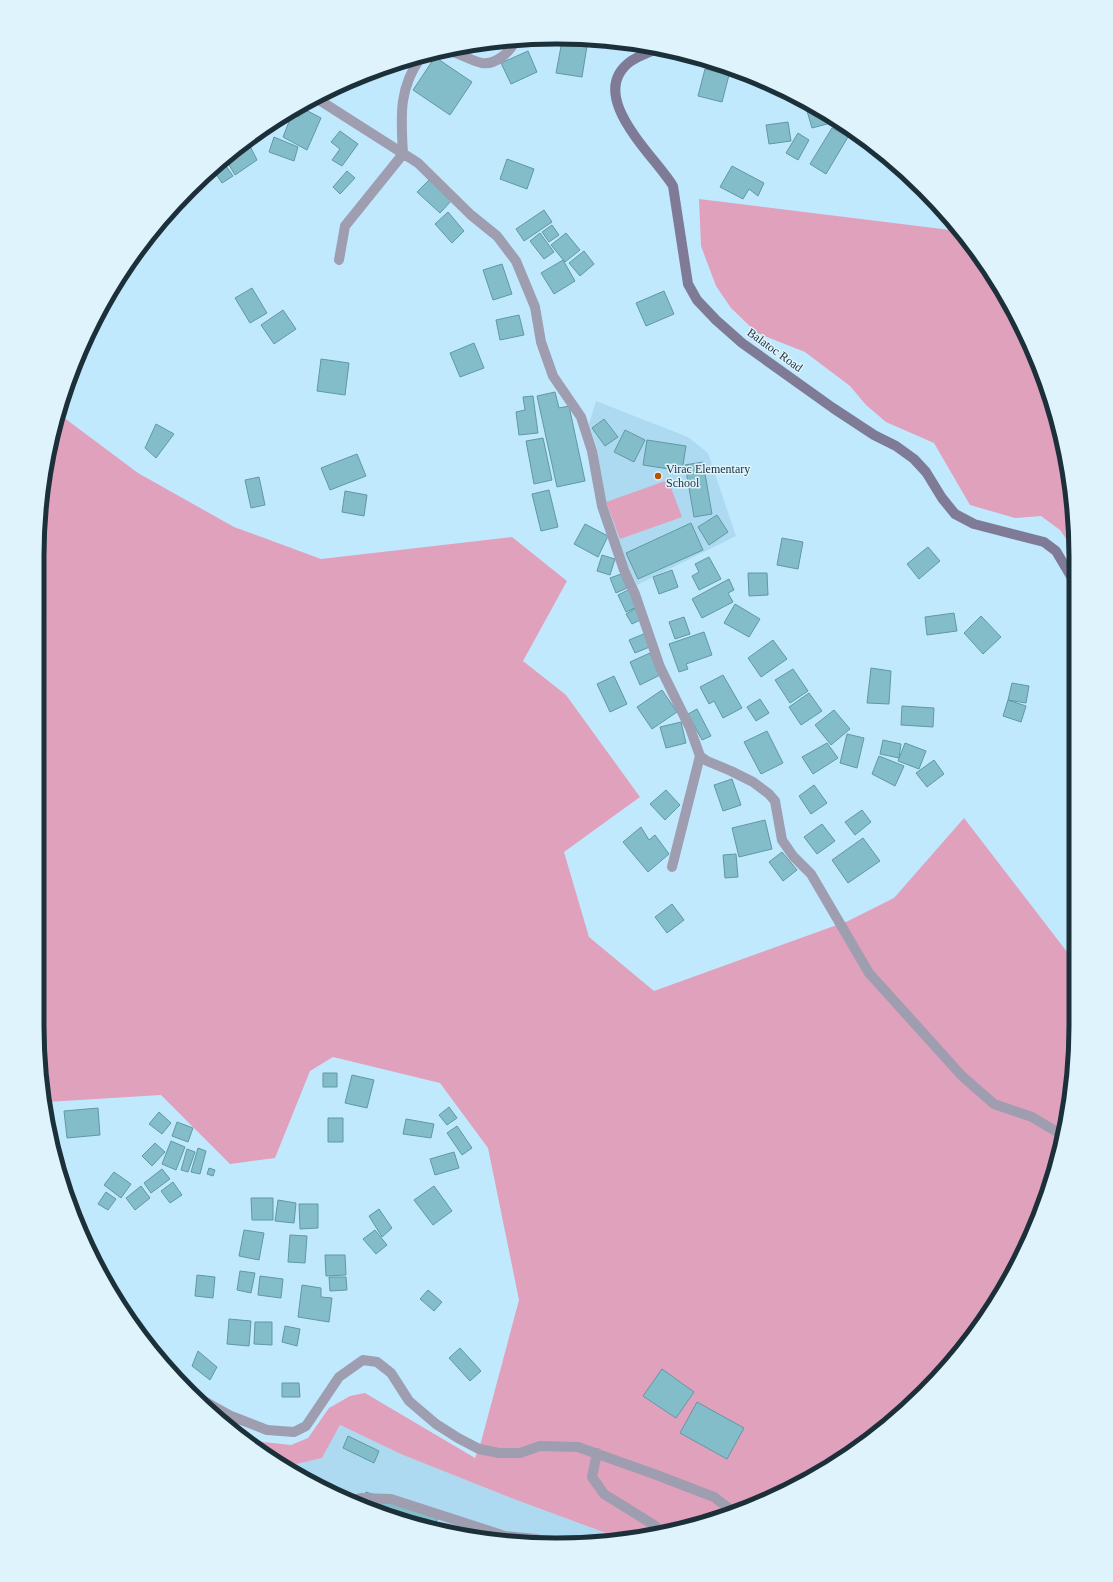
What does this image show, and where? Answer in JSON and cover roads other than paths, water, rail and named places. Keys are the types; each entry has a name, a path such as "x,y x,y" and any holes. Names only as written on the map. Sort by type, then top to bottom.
{"main road":[{"name":"Balatoc Road","path":"649,53 632,61 623,69 615,84 615,95 617,104 632,132 667,176 673,186 688,284 697,300 716,320 742,343 847,417 874,435 896,446 914,459 926,472 942,498 955,514 974,524 1044,542 1056,551 1069,573"}],"street":[{"path":"457,54 482,63 490,62 506,54 511,46"},
{"path":"339,260 345,226 403,154 401,112 406,86 417,63"},
{"path":"321,102 418,163 471,215 497,236 516,261 535,307 541,342 552,376 581,417 592,451 602,506 624,570 635,594 660,667 690,728 700,756 672,867"},
{"path":"700,756 707,761 731,770 753,782 769,794 775,801 782,840 794,856 811,874 869,973 962,1076 994,1104 1032,1117 1057,1132"},
{"path":"214,1407 231,1416 267,1430 294,1432 306,1426 339,1377 363,1360 377,1362 391,1373 409,1401 436,1424 479,1449 499,1453 520,1453 540,1446 578,1447 714,1497 729,1508"},
{"path":"597,1453 592,1477 597,1486 604,1494 657,1528"},
{"path":"359,1498 391,1499 502,1535"}],"place":[{"name":"Virac Elementary School","path":"658,476"}]}
